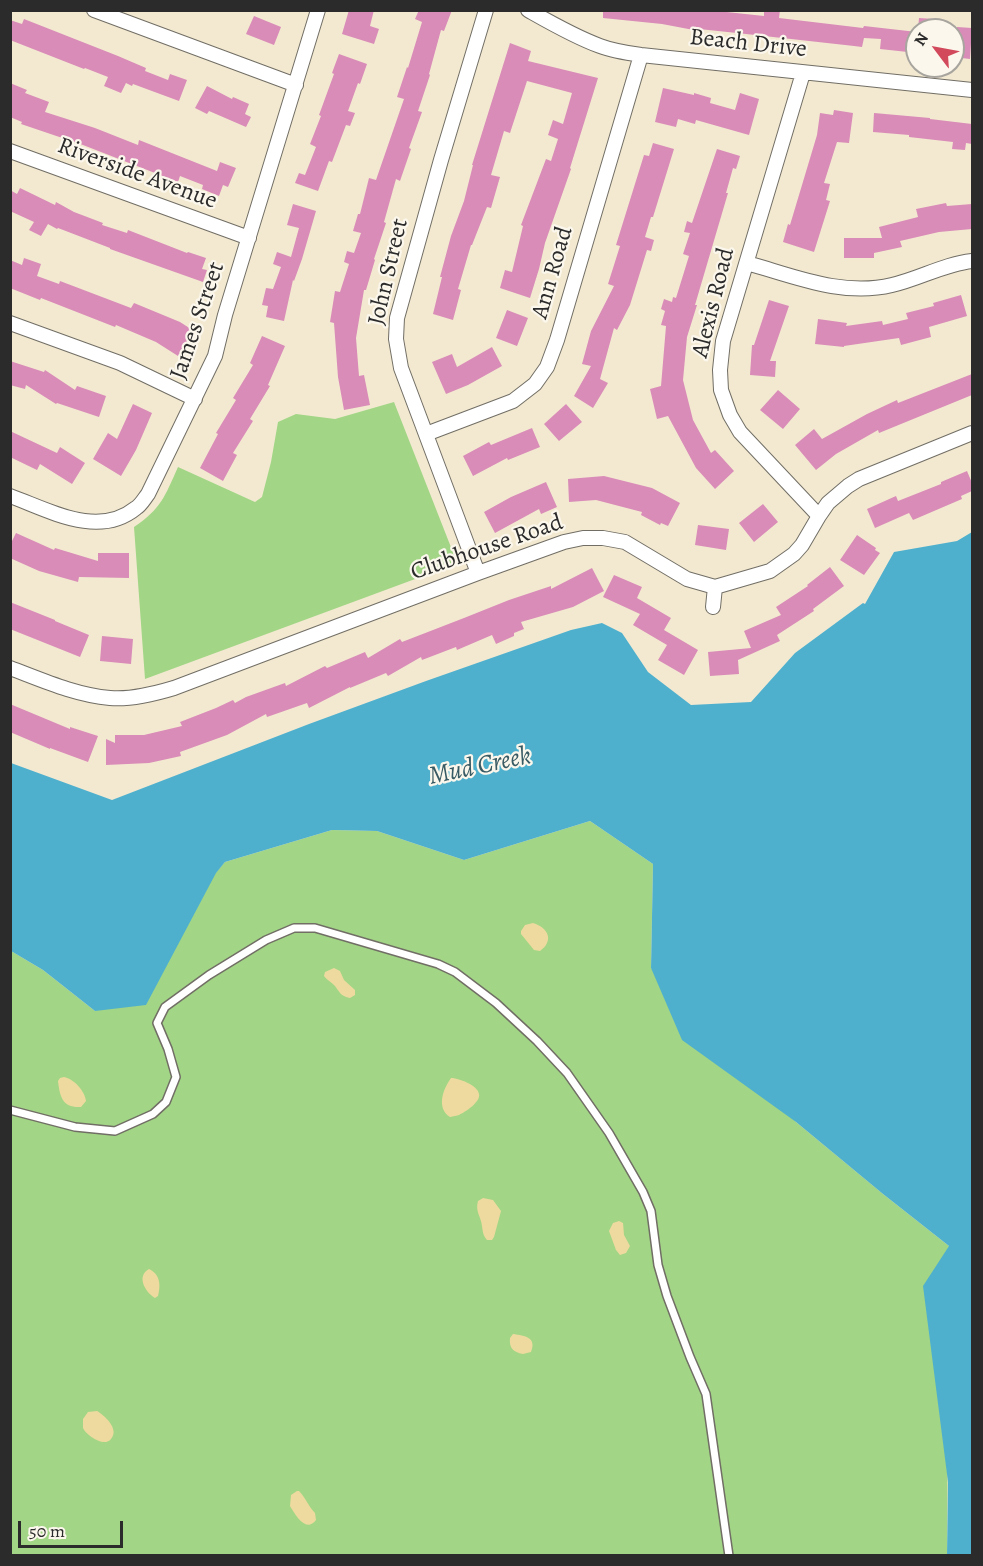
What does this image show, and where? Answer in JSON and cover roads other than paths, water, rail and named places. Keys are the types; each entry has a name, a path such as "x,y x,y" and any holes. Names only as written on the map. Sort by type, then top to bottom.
{"street":[{"path":"94,10 296,85"},
{"name":"James Street","path":"10,496 85,522 107,522 128,514 148,494 218,349 225,315 318,10"},
{"name":"John Street","path":"478,573 401,368 396,339 397,318 486,10"},
{"name":"Beach Drive","path":"528,10 553,16 601,47 641,55 972,90"},
{"name":"Ann Road","path":"426,434 513,400 535,384 547,367 641,55"},
{"name":"Alexis Road","path":"803,73 723,341 720,370 722,390 730,415 740,432 819,516"},
{"name":"Riverside Avenue","path":"10,151 249,238"},
{"path":"747,263 831,287 856,290 895,285 945,267 972,261"},
{"path":"10,323 120,363 195,399"},
{"path":"713,607 715,587 770,571 802,545 828,503 860,479 972,433"},
{"name":"Clubhouse Road","path":"10,668 81,693 111,698 150,695 174,688 478,573 564,542 583,538 603,538 626,542 687,579 715,587"}],"lane":[{"path":"10,1110 75,1127 116,1131 153,1114 166,1102 176,1077 157,1023 165,1007 209,975 266,940 294,928 315,928 431,962 455,972 496,1003 567,1073 609,1133 643,1192 651,1210 658,1265 667,1296 706,1394 729,1556"}],"water":[{"name":"Mud Creek","path":"972,532 972,1555 947,1555 948,1482 923,1286 949,1246 796,1122 682,1040 651,968 653,864 590,821 464,860 377,831 332,830 225,862 216,873 146,1005 95,1011 43,970 11,951 11,763 112,800 426,681 571,630 602,623 622,633 648,672 691,705 751,702 795,653 863,603 865,604 894,552 957,541"}]}
